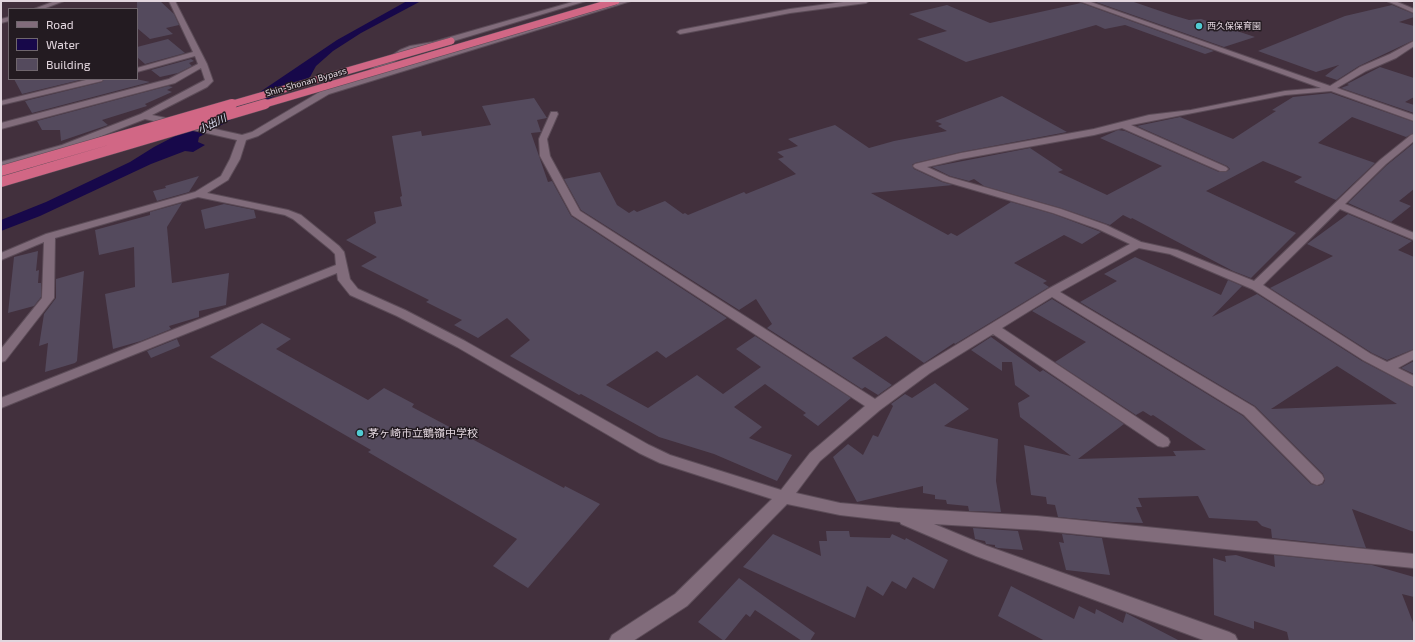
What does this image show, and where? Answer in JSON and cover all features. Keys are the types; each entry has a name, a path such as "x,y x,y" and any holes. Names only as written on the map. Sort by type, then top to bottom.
{"highway":[{"name":"Shin-Shonan Bypass","path":"1,171 590,1"},
{"name":"Shin-Shonan Bypass","path":"1,182 616,1"}],"street":[{"path":"40,8 61,1"},
{"path":"1,165 65,147 144,116 209,81 198,53 172,1"},
{"path":"359,81 403,52 413,48 434,44 583,1"},
{"path":"144,116 154,120 242,138 255,134 326,92 628,1"},
{"path":"680,32 790,11 866,1"},
{"path":"1082,1 1414,118"},
{"path":"1390,1 1414,11"},
{"path":"54,4 60,8"},
{"path":"1414,43 1393,56 1363,69 1330,89 1285,93 1094,132 960,156 918,166 946,179 1057,211 1102,227 1138,244 1173,252 1256,286 1386,368 1414,382"},
{"path":"138,70 198,53"},
{"path":"1,126 166,82 203,64"},
{"path":"2,108 96,80"},
{"path":"554,114 543,139 545,156 576,213 875,406"},
{"path":"1123,125 1223,169"},
{"path":"1256,286 1383,162 1414,137"},
{"path":"1,257 50,236 198,194 225,178 235,159 242,138"},
{"path":"198,194 288,213 298,217 340,254 344,280 354,292 401,313 460,344 644,449 665,459 784,497 840,509 897,515 1037,523 1414,561"},
{"path":"1338,205 1414,237"},
{"path":"1,358 48,298 50,236"},
{"path":"618,641 681,600 784,497 815,457 875,406 925,370 993,328 1052,292 1138,244"},
{"path":"1,403 342,267"},
{"path":"1052,292 1249,411 1317,478"},
{"path":"993,328 1163,442"},
{"path":"1386,368 1414,354"},
{"path":"897,515 982,551 1200,636 1230,641"}],"water":[{"name":"小出川","path":"407,1 421,1 361,33 333,51 316,66 310,77 199,137 198,142 205,145 193,152 185,151 151,164 40,216 1,231 1,220 46,202 130,162 154,147 260,92 337,40"}],"building":[{"path":"137,1 160,1 174,14 179,25 166,28 173,34 150,39 138,29"},
{"path":"1093,1 1131,1 1189,20 1201,19 1255,37 1224,47"},
{"path":"1081,3 1214,51 1205,54 1125,25 1105,29 1096,25 966,62 917,39 947,31 909,14 947,5 990,23"},
{"path":"1392,5 1414,14 1414,17 1399,22 1414,26 1414,40 1359,66 1337,80 1325,76 1339,65 1316,72 1258,51 1345,16"},
{"path":"168,39 185,53 145,64 138,58 138,47"},
{"path":"191,59 194,61 189,63 192,66 178,73 160,77 151,70"},
{"path":"1380,67 1414,78 1414,97 1405,102 1414,105 1414,113 1341,88"},
{"path":"138,79 150,82 32,113 25,101 102,82 103,80"},
{"path":"15,80 80,80 22,94"},
{"path":"168,86 173,87 167,90 172,92 145,104 147,106 102,120 108,125 61,141 60,130 42,130 37,121"},
{"path":"1331,93 1414,122 1414,133 1406,137 1352,117 1318,143 1375,163 1336,200 1294,182 1302,177 1263,161 1206,191 1296,233 1251,278 1233,271 1132,218 1131,219 1123,215 1110,225 1061,208 984,186 974,179 969,181 950,176 932,167 1030,148 1063,170 1058,172 1107,195 1162,166 1100,138 1118,130 1125,131 1219,172 1226,172 1230,169 1227,166 1137,126 1180,117 1233,139 1276,111 1272,110 1293,97"},
{"path":"1002,96 1067,132 961,152 912,165 914,169 942,182 953,185 871,193 948,235 951,233 957,236 1011,202 1053,214 1101,232 1082,244 1064,235 1014,263 1047,281 1043,283 1049,287 955,344 954,343 924,363 886,336 852,358 892,385 878,395 865,387 862,389 767,328 772,324 756,299 739,310 581,210 564,179 600,172 617,205 629,213 634,210 637,212 665,201 683,214 685,213 688,215 744,192 746,194 796,174 778,159 784,157 777,152 798,146 788,139 835,125 869,148 894,141 947,131 938,126 942,124 935,121"},
{"path":"534,98 547,118 537,120 541,132 531,133 548,182 552,181 571,216 727,318 666,358 657,351 606,385 648,408 697,375 723,394 761,367 736,349 755,336 851,398 818,426 803,415 806,413 765,384 734,407 762,427 749,438 792,455 777,481 714,454 659,437 581,394 579,395 510,356 530,340 507,318 478,338 454,325 462,320 426,302 429,300 361,266 377,257 346,240 376,223 374,212 402,206 400,197 402,196 392,136 421,131 422,136 491,125 482,106"},
{"path":"1414,143 1414,189 1399,201 1411,206 1391,222 1348,203 1387,165"},
{"path":"199,176 189,192 157,201 153,191"},
{"path":"182,203 167,227 172,283 229,273 226,305 199,311 199,317 169,326 171,329 141,341 113,349 105,294 135,287 134,247 99,255 95,230 150,215 150,212"},
{"path":"224,204 254,210 256,218 205,229 201,210"},
{"path":"1348,214 1412,241 1398,250 1414,257 1414,349 1387,360 1372,353 1270,288 1333,256 1307,244"},
{"path":"38,251 36,271 39,270 38,283 41,283 41,297 34,306 8,313 14,257"},
{"path":"1135,257 1221,295 1228,280 1242,286 1212,317 1257,294 1362,361 1414,388 1414,532 1352,509 1366,548 1272,538 1271,529 1262,526 1257,521 1209,518 1198,496 1138,498 1142,507 1136,507 1143,523 1058,517 1055,505 1047,504 1046,497 1031,495 1024,445 1071,456 1020,417 1018,403 1030,396 1015,385 1012,362 1002,362 1002,371 971,350 991,337 1040,372 1043,370 1124,424 1078,459 1176,456 1173,451 1206,450 1153,415 1151,416 1143,411 1136,415 1055,362 1086,342 1032,311 1052,299 1243,416 1311,484 1318,486 1323,484 1325,480 1323,474 1255,406 1080,302 1117,281 1104,274","holes":["1337,366 1397,404 1271,409"]},
{"path":"84,271 77,361 75,363 45,372 48,343 39,346 44,314 56,298 56,279"},
{"path":"262,323 291,339 276,349 368,400 384,388 414,404 412,407 564,488 565,486 600,504 528,588 493,566 517,539 368,452 371,450 210,357"},
{"path":"177,339 180,346 151,358 147,351"},
{"path":"1414,361 1414,374 1401,368"},
{"path":"935,383 969,409 944,426 998,439 996,481 1001,512 969,511 968,506 947,504 946,500 935,499 935,495 923,493 923,486 857,502 833,457 848,444 863,455 873,435 878,437 893,406 891,404 905,394 912,398"},
{"path":"973,528 1018,531 1023,550 998,548 995,547 995,545 986,544 985,541 975,539"},
{"path":"826,531 849,531 850,537 890,538 892,534 905,540 906,538 948,560 934,589 913,577 906,589 892,581 883,596 867,586 855,618 743,567 773,534 821,556 819,541 827,541"},
{"path":"1062,534 1102,538 1110,575 1066,570 1059,542 1064,543"},
{"path":"1236,555 1275,567 1274,555 1372,565 1414,577 1414,597 1402,594 1414,625 1414,641 1289,641 1287,632 1254,621 1254,629 1214,615 1213,558 1226,562 1225,556"},
{"path":"739,578 815,633 810,641 802,641 755,610 750,617 746,614 724,641 698,622"},
{"path":"1011,586 1074,619 1079,606 1095,614 1096,609 1123,623 1126,613 1180,641 1045,641 998,616"}],"place":[{"name":"西久保保育園","path":"1199,26"},
{"name":"茅ヶ崎市立鶴嶺中学校","path":"360,433"}]}
